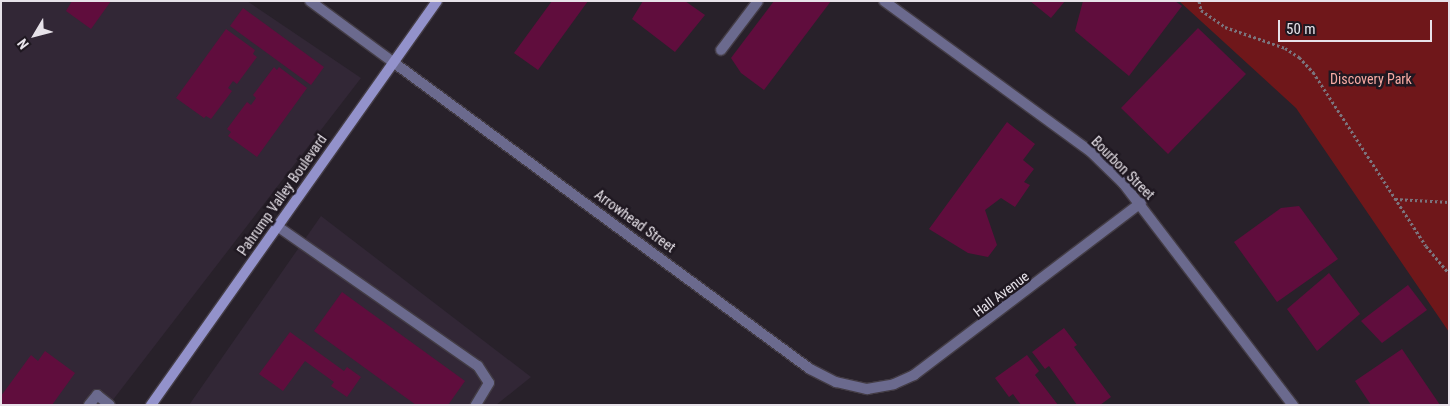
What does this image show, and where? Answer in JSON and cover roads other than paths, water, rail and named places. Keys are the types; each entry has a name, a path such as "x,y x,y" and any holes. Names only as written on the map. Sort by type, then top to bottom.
{"main road":[{"name":"Pahrump Valley Boulevard","path":"151,405 437,1"}],"street":[{"name":"Arrowhead Street","path":"310,1 810,368 836,382 868,389"},
{"path":"722,50 758,1"},
{"name":"Bourbon Street","path":"884,1 1091,152 1141,203 1293,405"},
{"name":"Hall Avenue","path":"868,389 894,384 914,375 1141,203"},
{"path":"277,226 478,366 489,383 476,405"},
{"path":"89,405 97,395 110,405"}],"park label":[{"name":"Discovery Park","path":"1371,79"}]}
